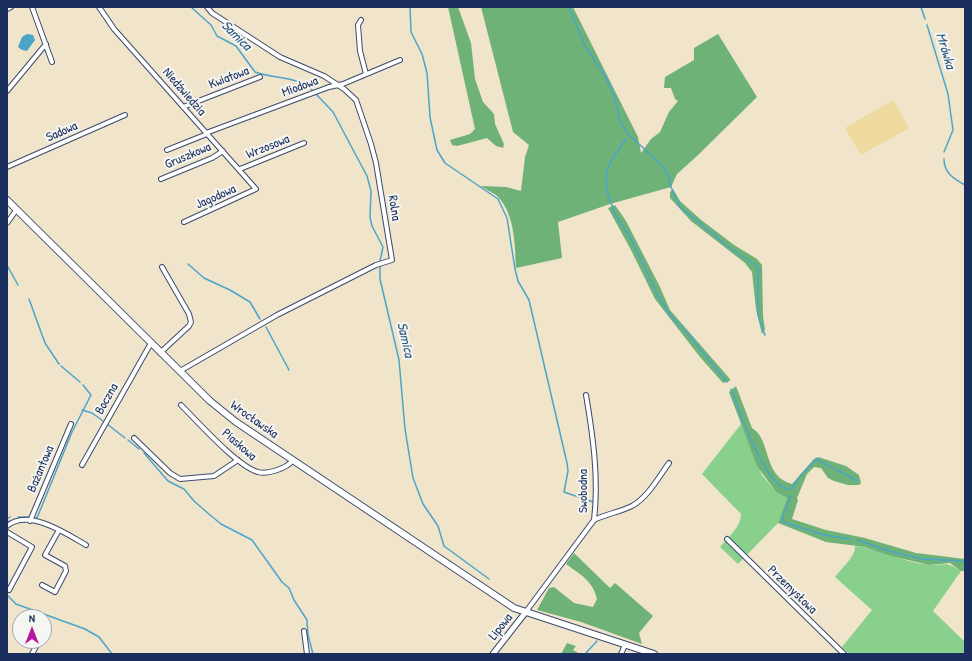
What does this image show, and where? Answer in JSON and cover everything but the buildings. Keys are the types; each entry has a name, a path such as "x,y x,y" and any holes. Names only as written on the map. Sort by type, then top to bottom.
{"main road":[{"name":"Wrocławska","path":"7,200 160,353 221,410 292,461 492,594 525,613 625,645"},
{"path":"625,645 654,654"}],"street":[{"path":"7,8 11,7"},
{"path":"32,7 52,62"},
{"name":"Niedźwiedzia","path":"99,7 114,29 240,169 256,189"},
{"name":"Rolna","path":"180,371 277,315 392,260 371,144 356,100 337,84 268,50 212,13 207,7"},
{"path":"361,20 358,24 360,51 366,74"},
{"path":"7,91 46,44"},
{"name":"Miodowa","path":"167,150 206,133 337,84 342,84 400,60"},
{"name":"Kwiatowa","path":"184,107 260,77"},
{"name":"Sadowa","path":"7,167 125,115"},
{"name":"Wrzosowa","path":"240,169 304,143"},
{"name":"Gruszkowa","path":"161,179 212,158 223,151"},
{"name":"Jagodowa","path":"184,222 256,189"},
{"path":"7,223 17,209"},
{"path":"160,353 189,326 191,322 189,314 162,267"},
{"name":"Boczna","path":"82,465 151,343"},
{"name":"Swobodna","path":"525,613 594,520 596,508 594,446 586,395"},
{"name":"Piaskowa","path":"181,405 238,460 259,473 287,466 292,461"},
{"name":"Bażantowa","path":"30,521 71,424"},
{"path":"134,438 170,473 180,478 214,476 238,460"},
{"path":"594,520 633,505 644,497 669,463"},
{"path":"7,526 16,521 40,522 59,530 86,546"},
{"path":"42,585 55,592 66,571 65,566 45,555 59,530"},
{"path":"7,532 32,547 9,590"},
{"name":"Przemysłowa","path":"727,540 844,654"},
{"name":"Lipowa","path":"494,654 525,613"},
{"path":"304,631 308,654"},
{"path":"621,654 625,645"}],"green space":[{"path":"448,7 458,7 471,43 475,79 483,102 494,114 495,124 504,144 503,148 496,146 487,138 457,146 452,145 450,140 470,134 475,129"},
{"path":"481,7 573,7 638,137 641,153 651,139 660,132 669,112 678,101 675,99 671,88 664,88 665,77 694,60 694,48 718,34 757,97 677,174 671,187 610,204 558,222 562,258 516,268 513,232 508,213 497,196 481,186 506,187 521,191 525,157 529,145 513,132"},
{"path":"673,189 680,201 700,219 734,245 757,259 762,265 763,316 765,329 762,334 756,309 752,272 745,263 691,221 670,198 670,192"},
{"path":"615,205 626,221 660,287 670,310 730,379 730,381 723,383 700,357 655,299 608,208"},
{"path":"736,386 752,428 762,441 771,466 782,480 792,484 814,459 818,457 846,466 859,475 861,483 859,485 848,485 828,478 821,468 814,467 807,474 797,498 798,500 792,519 826,530 865,538 916,553 965,559 965,571 961,571 950,563 929,565 891,556 865,547 826,542 778,523 787,498 776,492 757,466 729,392"},
{"path":"741,424 762,475 776,492 787,498 778,523 738,564 720,547 737,527 741,514 702,474"},
{"path":"855,546 864,547 920,564 949,565 961,571 933,611 965,642 965,654 849,654 842,647 872,610 835,577 851,558 855,550"},
{"path":"574,553 610,588 615,583 653,616 639,633 642,644 581,622 537,610 549,588 554,587 574,603 593,607 597,599 592,587 585,578 566,564"},
{"path":"567,643 576,646 573,650 580,654 561,654"}],"sand":[{"path":"893,100 909,128 861,155 845,128"}],"water":[{"path":"27,34 33,35 35,40 27,51 18,47 22,37"}],"waterway":[{"name":"Samica","path":"191,7 211,25 217,36 236,46 255,72 300,82 312,90"},
{"path":"410,7 411,32 422,54 427,73 430,117 437,150 445,163 498,199 507,218 515,269 518,281 529,300 567,463 568,471 564,492 593,502"},
{"path":"569,7 585,46 606,78 614,96 620,121 629,135 662,165 669,177 671,187 680,207 730,248 758,267 758,315 765,335"},
{"name":"Mrówka","path":"921,7 925,19"},
{"name":"Mrówka","path":"927,25 948,94 953,130 944,152"},
{"name":"Samica","path":"316,94 333,112 367,176 371,191 370,217 372,226 383,247 380,261 380,279 399,360 405,429 413,478 423,504 438,526 444,546 489,579"},
{"path":"626,139 609,164 606,177 608,195 616,216 632,241 658,296 669,314 687,333 727,382"},
{"name":"Mrówka","path":"944,159 944,164 950,175 965,185"},
{"path":"188,264 204,278 230,290 250,302 260,319"},
{"path":"8,267 18,285"},
{"path":"29,299 45,343 59,364"},
{"path":"266,327 289,370"},
{"path":"61,366 80,382"},
{"path":"34,518 37,518 72,432 91,395 83,385"},
{"path":"731,389 755,449 773,479 783,487 792,488 801,475 816,459 833,468"},
{"path":"82,410 92,413 103,421"},
{"path":"107,424 125,438"},
{"path":"128,440 139,449"},
{"path":"144,453 168,481 184,489 194,501 221,524 252,540 282,582 289,588 294,600 307,620 308,635 313,654"},
{"path":"836,469 857,481"},
{"path":"791,495 783,516 783,522 824,535 850,539"},
{"path":"18,517 30,517"},
{"path":"857,540 896,553 922,559 965,561"},
{"path":"7,595 16,604 85,629 99,637 112,654"},
{"path":"585,654 597,641"}]}
